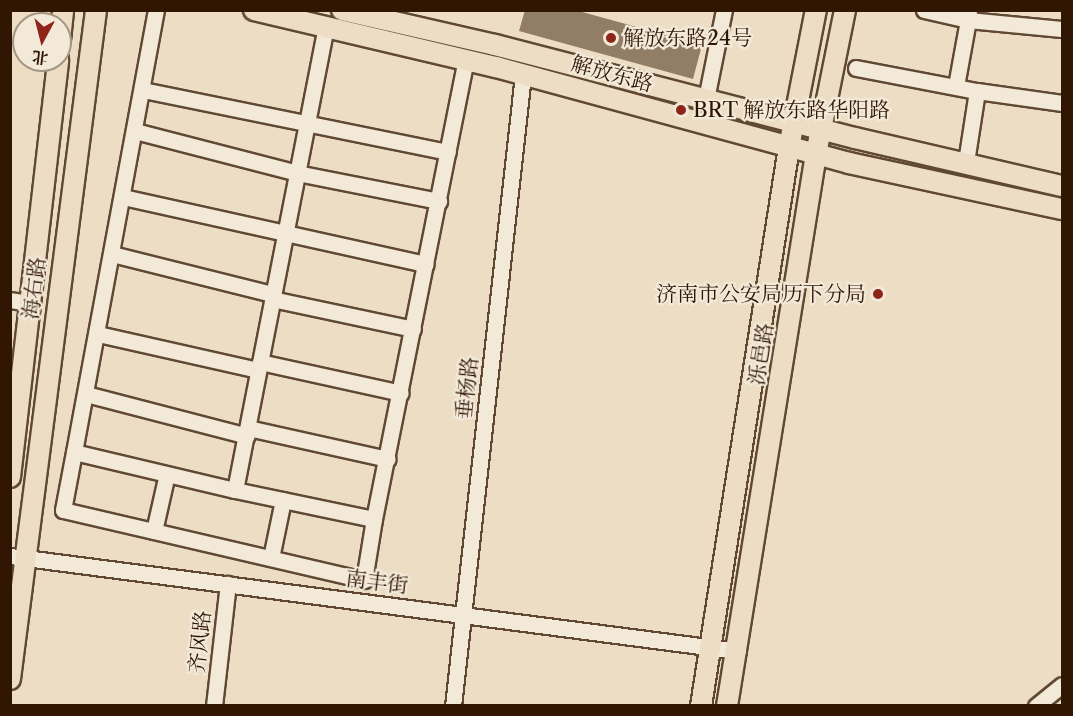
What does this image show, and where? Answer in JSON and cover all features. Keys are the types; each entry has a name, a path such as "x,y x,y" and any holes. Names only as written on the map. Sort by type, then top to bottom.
{"main road":[{"name":"海右路","path":"10,679 18,557 96,10"},
{"name":"解放东路","path":"254,10 466,60 816,154 1062,209"},
{"name":"解放东路","path":"342,10 706,99 794,123 1062,186"},
{"name":"泺邑路","path":"701,705 713,646 789,147 816,10"},
{"name":"泺邑路","path":"727,705 738,651 816,154 823,130 845,10"},
{"name":"海右路","path":"10,477 20,301 56,72"}],"street":[{"path":"156,10 87,394 63,510 364,580 374,519 388,459 466,60"},
{"path":"706,99 724,10"},
{"path":"924,10 1062,29"},
{"path":"956,86 968,15"},
{"path":"235,490 326,26"},
{"path":"856,68 977,91 1062,103"},
{"name":"垂杨路","path":"453,705 524,75"},
{"path":"143,90 448,152"},
{"path":"966,162 977,91"},
{"path":"135,131 297,173 439,201"},
{"path":"123,197 426,264"},
{"path":"112,254 273,296 413,329"},
{"path":"98,334 401,393"},
{"path":"87,394 247,432 388,459"},
{"path":"74,452 235,490 374,519"},
{"path":"154,531 167,474"},
{"path":"271,558 283,500"},
{"name":"南丰街","path":"18,557 738,651"},
{"name":"齐风路","path":"214,705 228,584"},
{"path":"1036,705 1062,685"}],"building":[{"name":"解放东路24号","path":"525,10 575,10 702,45 693,79 519,31"}],"place":[{"name":"解放东路24号","path":"611,38"},
{"name":"BRT 解放东路华阳路","path":"681,110"},
{"name":"济南市公安局历下分局","path":"878,294"}]}
